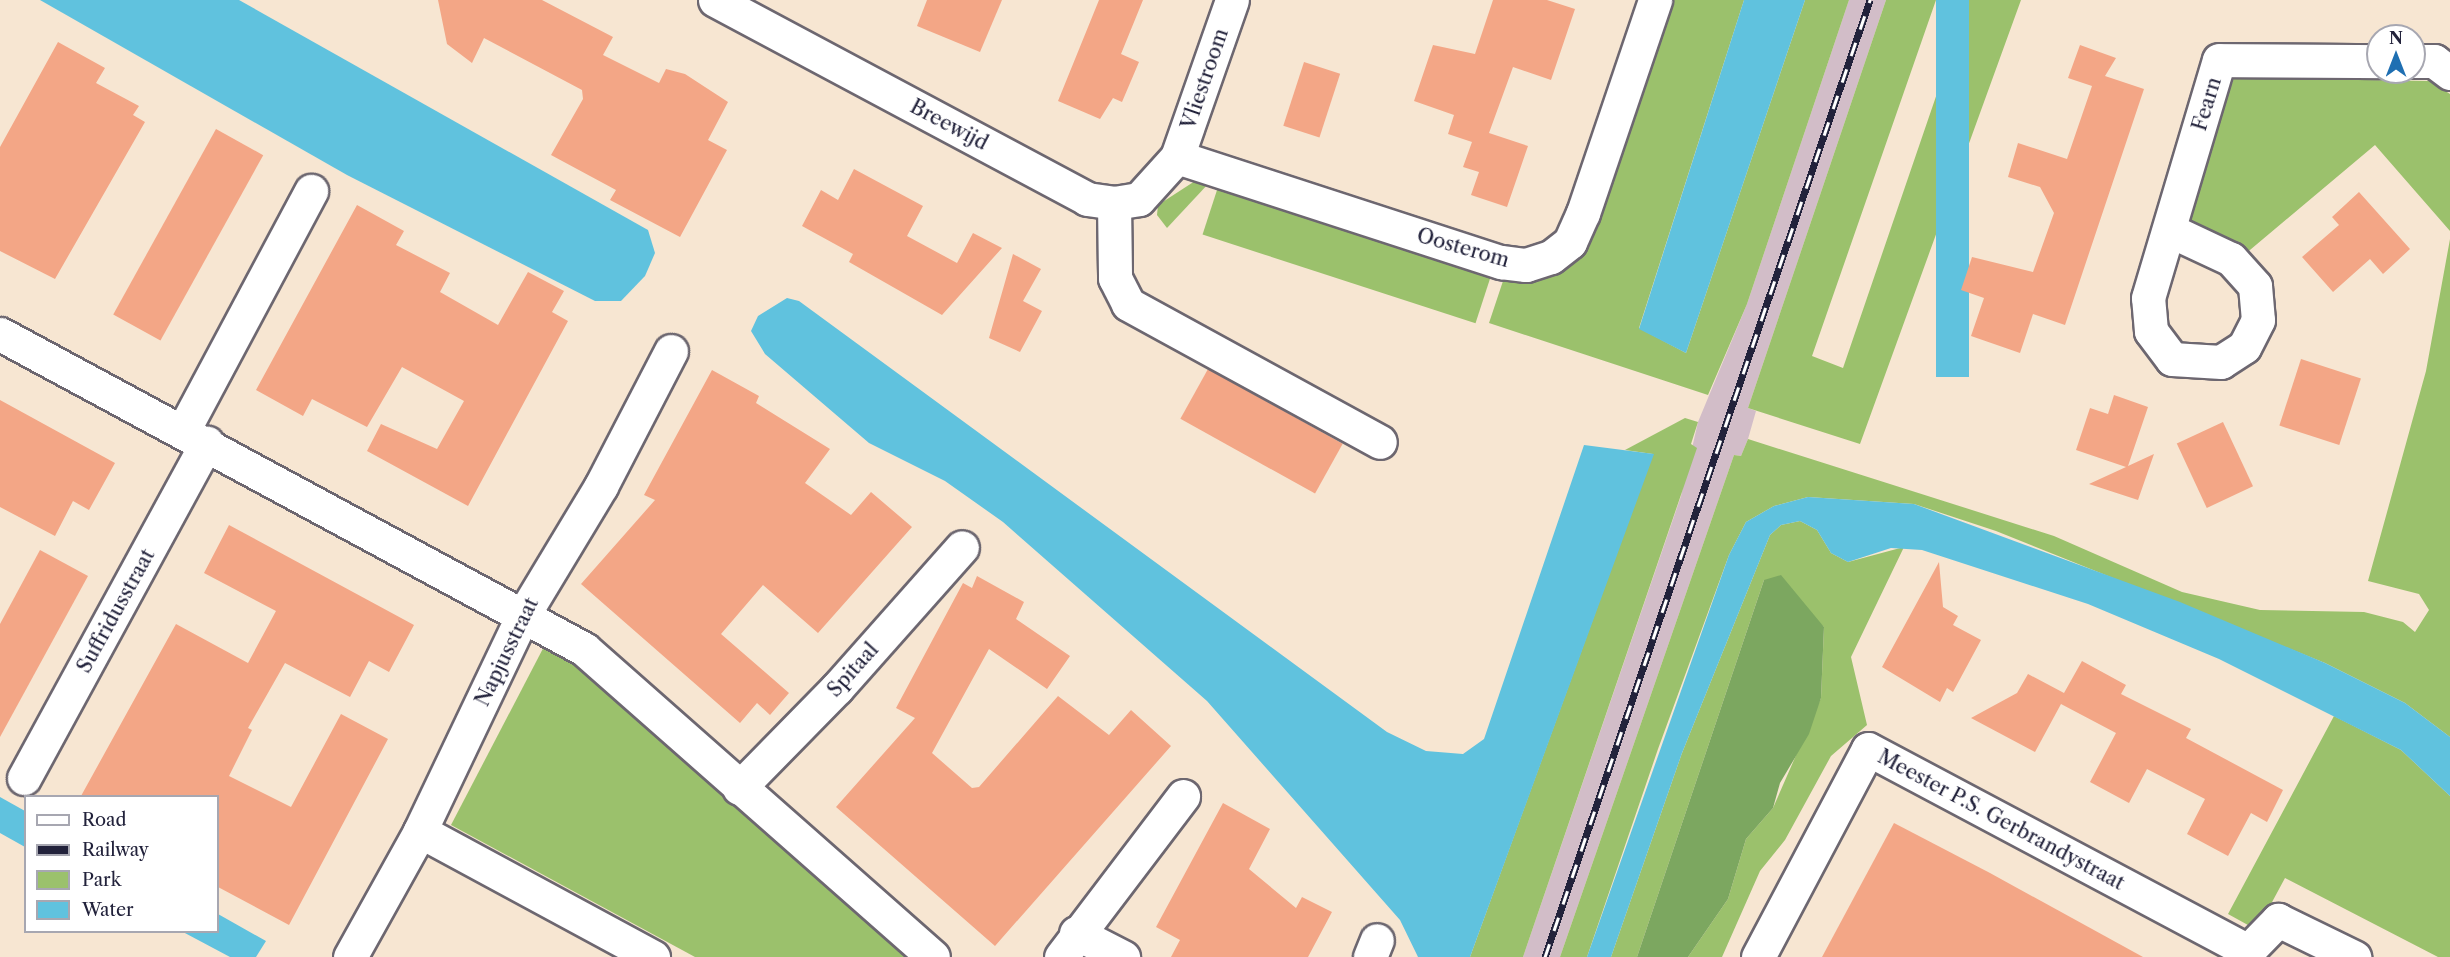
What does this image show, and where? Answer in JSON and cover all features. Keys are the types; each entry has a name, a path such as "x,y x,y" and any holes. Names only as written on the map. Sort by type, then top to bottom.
{"street":[{"name":"Breewijd","path":"715,0 1087,199 1114,203 1139,199 1177,157"},
{"name":"Vliestroom","path":"1177,157 1232,0"},
{"name":"Oosterom","path":"1177,157 1501,262 1526,265 1551,257 1570,242 1582,213 1655,0"},
{"name":"Fearn","path":"2169,230 2219,60 2366,61"},
{"path":"2426,61 2434,61 2450,73"},
{"name":"Suffridusstraat","path":"24,778 132,581 195,436 311,191"},
{"path":"1114,203 1115,278 1128,304 1380,442"},
{"path":"0,334 195,436 584,649 933,957"},
{"name":"Napjusstraat","path":"350,957 420,831 522,616 601,486 670,351"},
{"name":"Spitaal","path":"739,788 837,688 962,547"},
{"name":"Meester P.S. Gerbrandystraat","path":"1758,957 1868,749 2244,954"},
{"path":"1123,957 1069,945 1183,796"},
{"path":"420,831 653,957"},
{"path":"2244,954 2278,920 2354,957"}],"shaded area":[{"path":"1849,0 1886,0 1748,408 1756,411 1748,439 1741,456 1734,455 1560,957 1523,957 1681,496 1698,422 1747,304"}],"green space":[{"path":"1673,0 1744,0 1639,328 1686,353 1805,0 1849,0 1747,304 1708,395 1489,323 1503,281 1563,270 1593,235"},
{"path":"1886,0 1936,0 1812,356 1843,368 1969,0 2021,0 1860,444 1748,408"},
{"path":"2234,78 2366,80 2366,84 2426,84 2426,81 2430,81 2450,94 2450,231 2375,145 2244,255 2189,227 2185,214"},
{"path":"1195,181 1209,183 1167,228 1157,215 1158,205"},
{"path":"1218,187 1491,276 1476,323 1203,235"},
{"path":"2450,239 2450,737 2405,703 2325,663 1996,531 1914,504 1808,497 1774,506 1746,522 1729,555 1658,749 1587,957 1560,957 1734,455 1741,456 1748,439 2054,536 2182,592 2260,610 2364,612 2403,622 2415,632 2429,610 2419,594 2368,581 2426,371"},
{"path":"1685,418 1698,422 1691,444 1697,448 1523,957 1470,957 1653,454 1625,450"},
{"path":"1800,521 1817,530 1831,553 1848,562 1904,547 1851,657 1867,725 1831,756 1785,840 1760,871 1722,957 1688,957 1728,899 1746,839 1773,808 1821,698 1824,627 1764,580 1637,957 1611,957 1682,753 1770,535 1781,525"},
{"path":"1781,575 1824,627 1821,698 1809,734 1780,783 1773,808 1746,839 1728,899 1688,957 1637,957 1764,580"},
{"path":"549,637 913,957 695,957 451,825"},
{"path":"2334,716 2401,750 2450,796 2450,957 2438,957 2285,878 2257,930 2228,914"}],"water":[{"path":"40,0 239,0 648,230 655,253 645,276 621,301 595,301 347,175"},
{"path":"1744,0 1805,0 1686,353 1639,329"},
{"path":"1936,0 1969,0 1969,377 1936,377"},
{"path":"787,298 799,301 1387,732 1426,751 1463,754 1484,739 1584,445 1654,454 1470,957 1418,957 1400,920 1207,701 1003,522 945,481 869,443 765,354 751,331 758,316"},
{"path":"1808,497 1914,504 2180,602 2325,663 2405,703 2450,737 2450,796 2401,750 2219,659 2088,604 1922,550 1891,548 1848,562 1831,553 1817,530 1800,521 1781,525 1770,535 1682,753 1611,957 1587,957 1729,555 1746,522 1774,506"},
{"path":"0,797 24,810 24,846 0,833"},
{"path":"219,915 266,941 256,957 230,957 185,933 219,933"}],"building":[{"path":"438,0 542,0 613,37 603,55 659,83 666,69 685,74 728,102 708,140 727,150 680,237 610,200 616,190 551,155 583,99 582,90 484,38 472,63 447,44"},
{"path":"927,0 1002,0 980,52 917,26"},
{"path":"1099,0 1143,0 1121,54 1139,62 1122,102 1113,98 1100,119 1058,101"},
{"path":"1493,0 1547,0 1575,9 1551,80 1513,67 1489,133 1528,146 1507,207 1471,195 1479,172 1463,167 1472,142 1448,134 1454,115 1414,101 1433,45 1475,54"},
{"path":"58,42 105,68 96,83 139,106 133,115 145,122 55,279 0,251 0,147"},
{"path":"2080,45 2116,58 2105,76 2144,89 2065,325 2033,314 2020,353 1971,336 1984,298 1961,290 1972,257 2033,272 2054,213 2040,187 2008,177 2018,143 2067,159 2092,86 2068,78"},
{"path":"1304,62 1340,74 1319,137 1283,126"},
{"path":"216,129 263,155 160,341 113,314"},
{"path":"854,169 923,206 907,236 957,263 973,233 1002,248 942,315 849,262 853,254 802,226 821,190 838,200"},
{"path":"2359,192 2410,249 2383,274 2370,259 2333,292 2302,257 2339,225 2332,217"},
{"path":"357,205 404,231 396,245 450,273 440,292 498,325 528,272 564,291 552,312 568,321 468,506 367,451 381,424 437,449 464,401 402,367 367,427 312,399 303,416 256,390"},
{"path":"1013,254 1041,269 1023,301 1042,311 1020,352 989,338"},
{"path":"2301,359 2361,378 2339,445 2279,426"},
{"path":"1208,369 1343,444 1315,494 1180,419"},
{"path":"712,370 759,396 756,403 830,449 805,483 851,515 871,492 912,527 818,633 763,585 721,634 789,693 770,715 757,703 740,723 581,584 655,500 644,495"},
{"path":"2114,395 2148,407 2128,466 2154,454 2138,500 2089,484 2126,467 2076,450 2090,408 2108,414"},
{"path":"0,400 115,463 89,510 73,501 55,536 0,507"},
{"path":"2223,422 2253,486 2207,508 2177,444"},
{"path":"229,525 414,625 389,672 369,661 350,697 285,663 248,728 252,730 229,776 291,807 341,714 388,739 289,925 219,888 219,795 82,795 176,624 248,663 276,611 204,573"},
{"path":"40,550 88,576 0,737 0,624"},
{"path":"1939,562 1943,607 1958,616 1953,625 1981,640 1953,692 1947,688 1940,702 1882,667"},
{"path":"977,576 1024,602 1016,619 1070,656 1047,689 989,649 932,753 972,788 979,787 1058,696 1109,735 1131,710 1171,746 995,946 836,807 915,718 896,708 963,583 972,588"},
{"path":"2082,661 2126,685 2121,694 2191,729 2186,738 2283,790 2267,822 2251,813 2228,856 2187,834 2205,799 2147,769 2129,803 2090,782 2116,733 2061,704 2035,752 1971,718 2017,693 2028,674 2064,693"},
{"path":"1223,803 1270,829 1249,869 1296,908 1302,897 1332,912 1308,957 1171,957 1180,940 1156,927"},
{"path":"1894,823 1990,873 2143,957 1822,957"}],"railway":[{"path":"1545,957 1870,0"}]}
